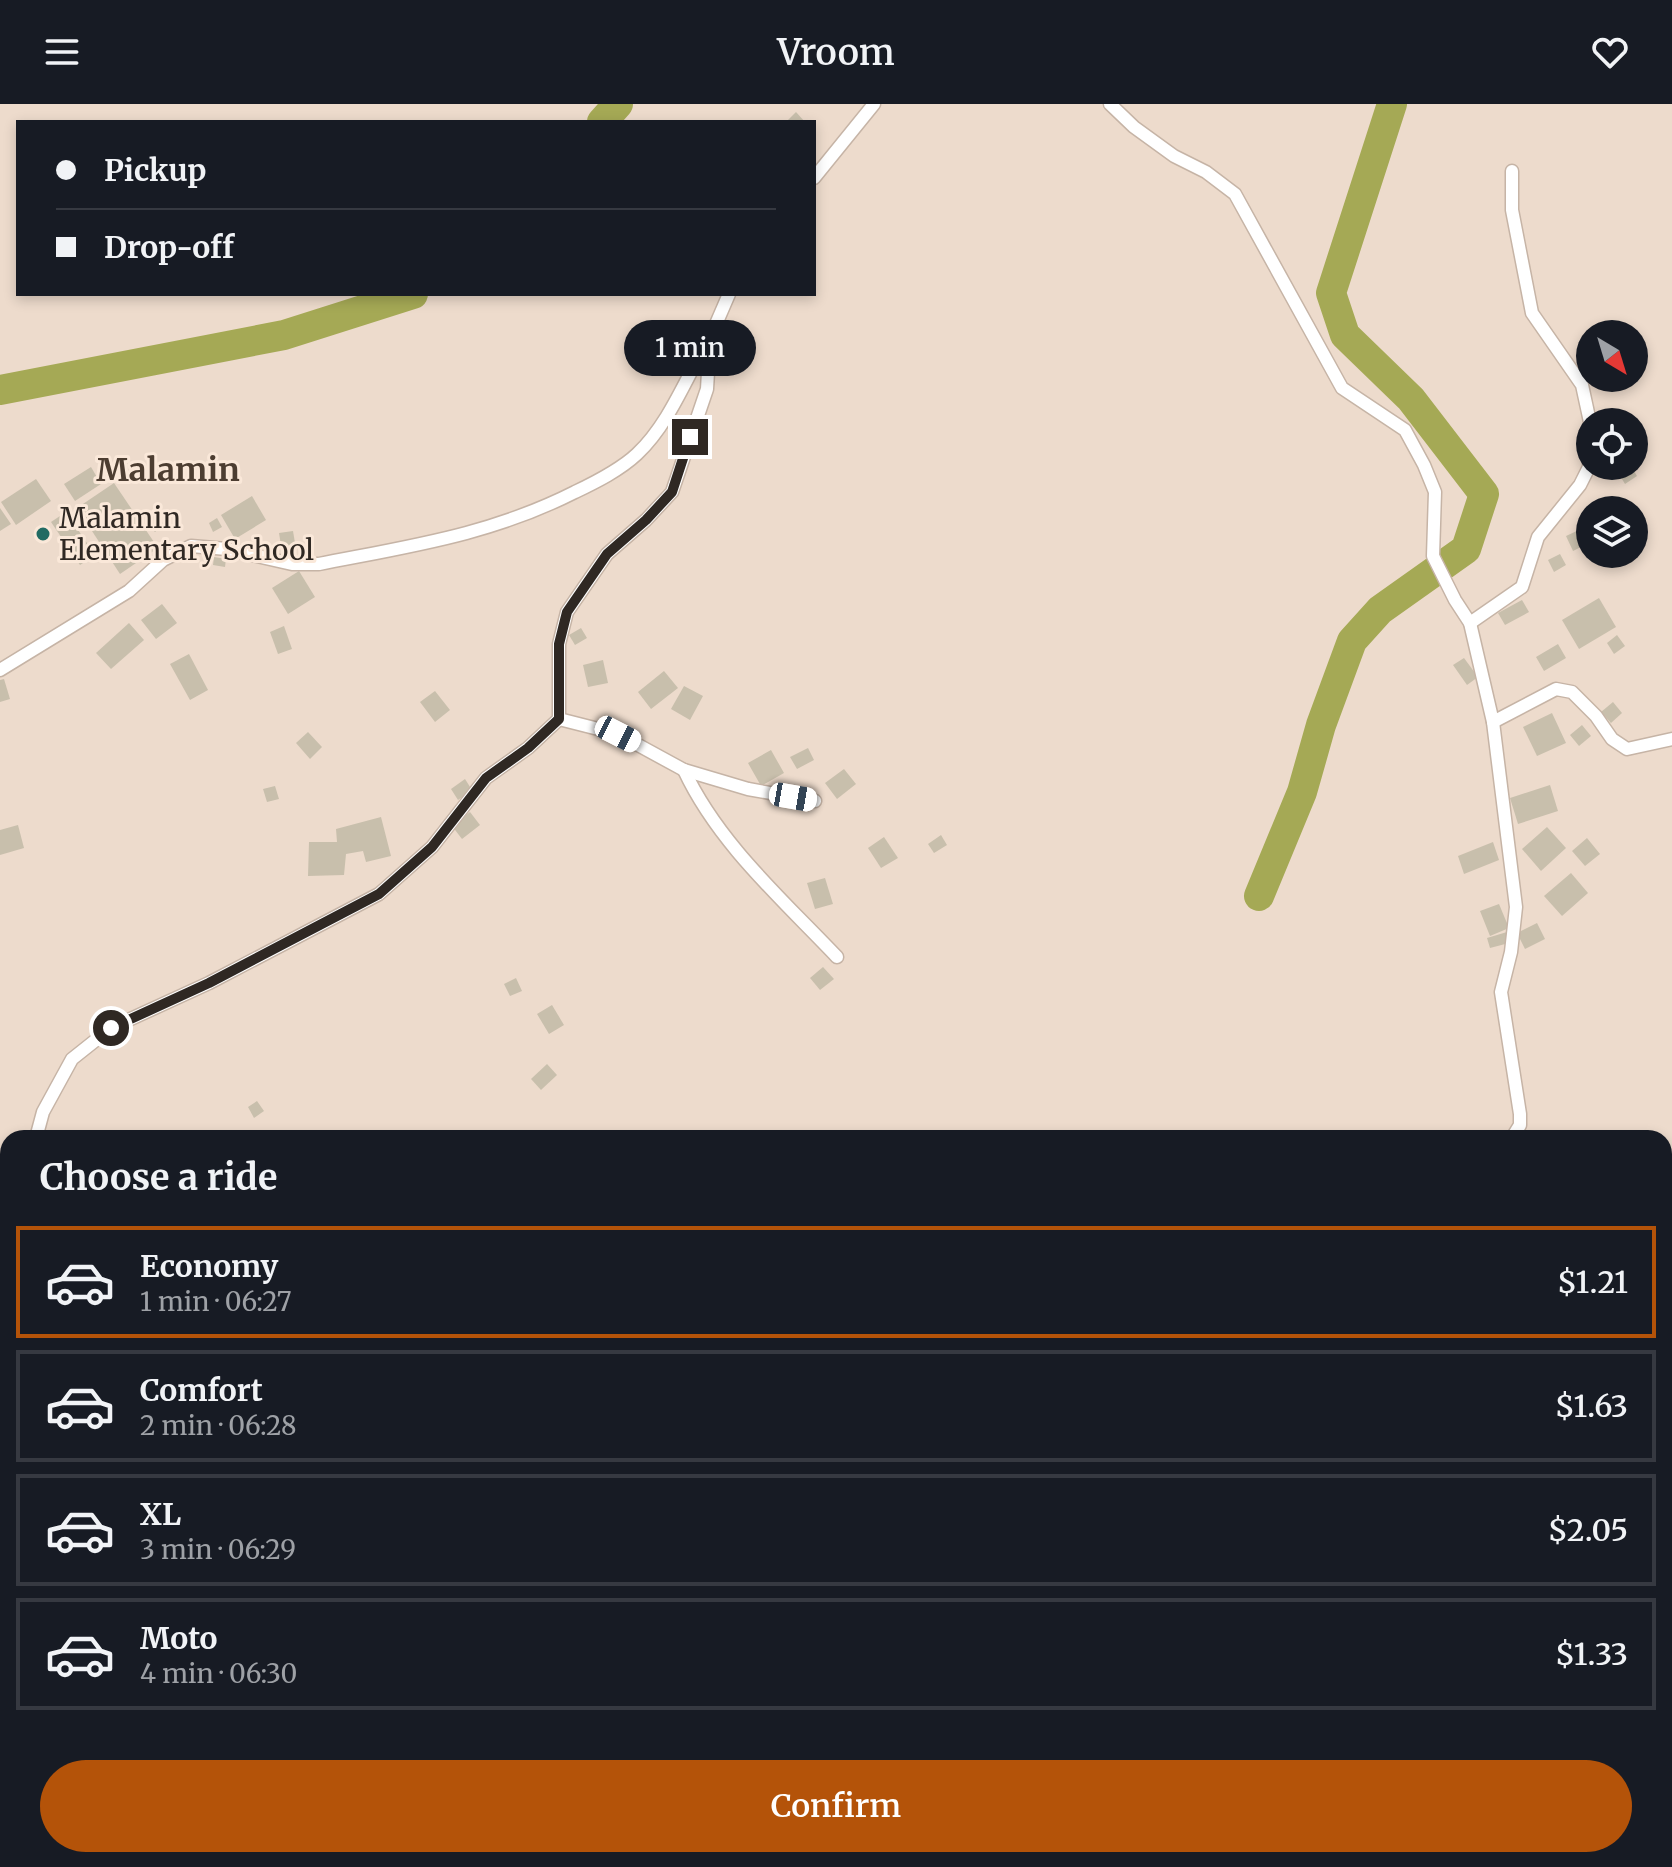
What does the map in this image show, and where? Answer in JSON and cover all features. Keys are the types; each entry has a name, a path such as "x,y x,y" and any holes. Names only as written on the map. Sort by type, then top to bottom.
{"street":[{"path":"816,176 874,104"},
{"path":"1110,104 1154,142 1206,172 1235,194 1342,388 1405,430 1435,492 1433,556 1470,623 1493,722 1516,907 1511,952 1501,992 1520,1114 1517,1130"},
{"path":"1512,171 1512,210 1532,313 1582,385 1587,408"},
{"path":"0,670 129,591 163,560 191,546 227,549 292,564 319,564 432,544 473,533 558,501 611,473 637,454 665,417 710,338 728,296"},
{"path":"38,1130 43,1112 72,1059 111,1028 209,983 379,894 432,847 486,778 528,748 559,719 559,644 567,612 607,554 672,492 707,389 710,338"},
{"path":"1470,623 1522,587 1538,537 1582,480"},
{"path":"1493,722 1556,689 1572,692 1581,699 1612,739 1627,749 1672,739"},
{"path":"559,719 618,734 684,770 748,789 815,801"},
{"path":"684,770 698,800 739,852 837,957"}],"building":[{"path":"796,112 803,120 788,120"},
{"path":"91,467 101,484 75,501 64,484"},
{"path":"36,479 51,501 16,525 1,502"},
{"path":"114,483 158,548 120,574 77,508"},
{"path":"252,496 266,520 235,539 221,515"},
{"path":"0,508 11,524 0,531"},
{"path":"66,512 95,555 80,565 51,522"},
{"path":"154,513 164,524 155,532 145,521"},
{"path":"217,518 222,527 213,532 209,523"},
{"path":"293,531 296,549 282,552 279,533"},
{"path":"1576,531 1576,550 1573,551 1566,536"},
{"path":"1560,554 1566,565 1554,572 1548,560"},
{"path":"214,557 226,559 225,567 213,565"},
{"path":"299,571 315,597 288,614 272,588"},
{"path":"1599,598 1616,627 1579,649 1562,620"},
{"path":"1522,600 1529,612 1505,625 1498,613"},
{"path":"162,604 177,623 156,639 141,620"},
{"path":"129,623 144,640 111,669 96,653"},
{"path":"284,626 292,649 278,654 270,632"},
{"path":"581,628 587,638 575,645 569,635"},
{"path":"1617,635 1625,646 1614,654 1607,643"},
{"path":"1558,644 1566,658 1544,671 1536,657"},
{"path":"189,654 208,690 190,700 170,664"},
{"path":"1464,658 1478,677 1467,685 1453,665"},
{"path":"603,660 608,683 588,687 583,665"},
{"path":"664,671 678,688 651,709 638,692"},
{"path":"4,679 10,699 0,702 0,680"},
{"path":"684,686 703,696 690,720 671,709"},
{"path":"435,691 450,710 435,722 420,702"},
{"path":"1613,702 1622,713 1611,723 1601,712"},
{"path":"1552,713 1566,743 1537,756 1523,727"},
{"path":"1582,725 1591,736 1579,746 1570,735"},
{"path":"308,732 322,747 310,759 296,743"},
{"path":"808,748 814,760 797,769 790,757"},
{"path":"771,750 784,773 761,786 748,763"},
{"path":"844,769 856,784 837,799 825,783"},
{"path":"465,779 472,790 458,800 451,789"},
{"path":"1550,785 1558,811 1518,824 1510,798"},
{"path":"275,786 279,799 267,802 263,789"},
{"path":"470,812 480,825 462,839 452,826"},
{"path":"381,817 391,856 366,862 363,851 346,854 344,875 308,876 309,842 337,842 336,829"},
{"path":"18,825 24,848 0,855 0,830"},
{"path":"1547,827 1566,848 1541,871 1522,849"},
{"path":"941,835 947,845 934,853 928,844"},
{"path":"884,837 898,858 881,868 868,848"},
{"path":"1587,838 1600,854 1585,866 1572,851"},
{"path":"1493,842 1499,860 1464,874 1458,856"},
{"path":"1571,873 1588,893 1562,916 1544,896"},
{"path":"825,878 833,904 815,909 807,883"},
{"path":"1499,904 1509,928 1490,936 1480,911"},
{"path":"1537,923 1545,939 1525,949 1517,933"},
{"path":"1507,932 1509,943 1490,948 1487,938"},
{"path":"823,967 834,979 820,990 810,978"},
{"path":"516,978 522,991 510,996 504,984"},
{"path":"552,1005 564,1025 549,1034 537,1014"},
{"path":"547,1064 557,1075 541,1090 531,1079"},
{"path":"257,1101 264,1111 254,1118 248,1107"}],"waterway":[{"path":"604,120 618,104"},
{"path":"1259,896 1302,792 1321,725 1352,641 1380,610 1466,549 1484,494 1411,399 1345,335 1331,293 1392,104"},
{"path":"0,390 284,335 407,296"}],"place":[{"name":"Malamin Elementary School","path":"43,534"}],"district":[{"name":"Malamin","path":"168,470"}],"route":[{"path":"111,1028 209,983 379,894 432,847 486,778 528,748 559,719 559,644 567,612 607,554 660,507 672,492 690,437"}]}
